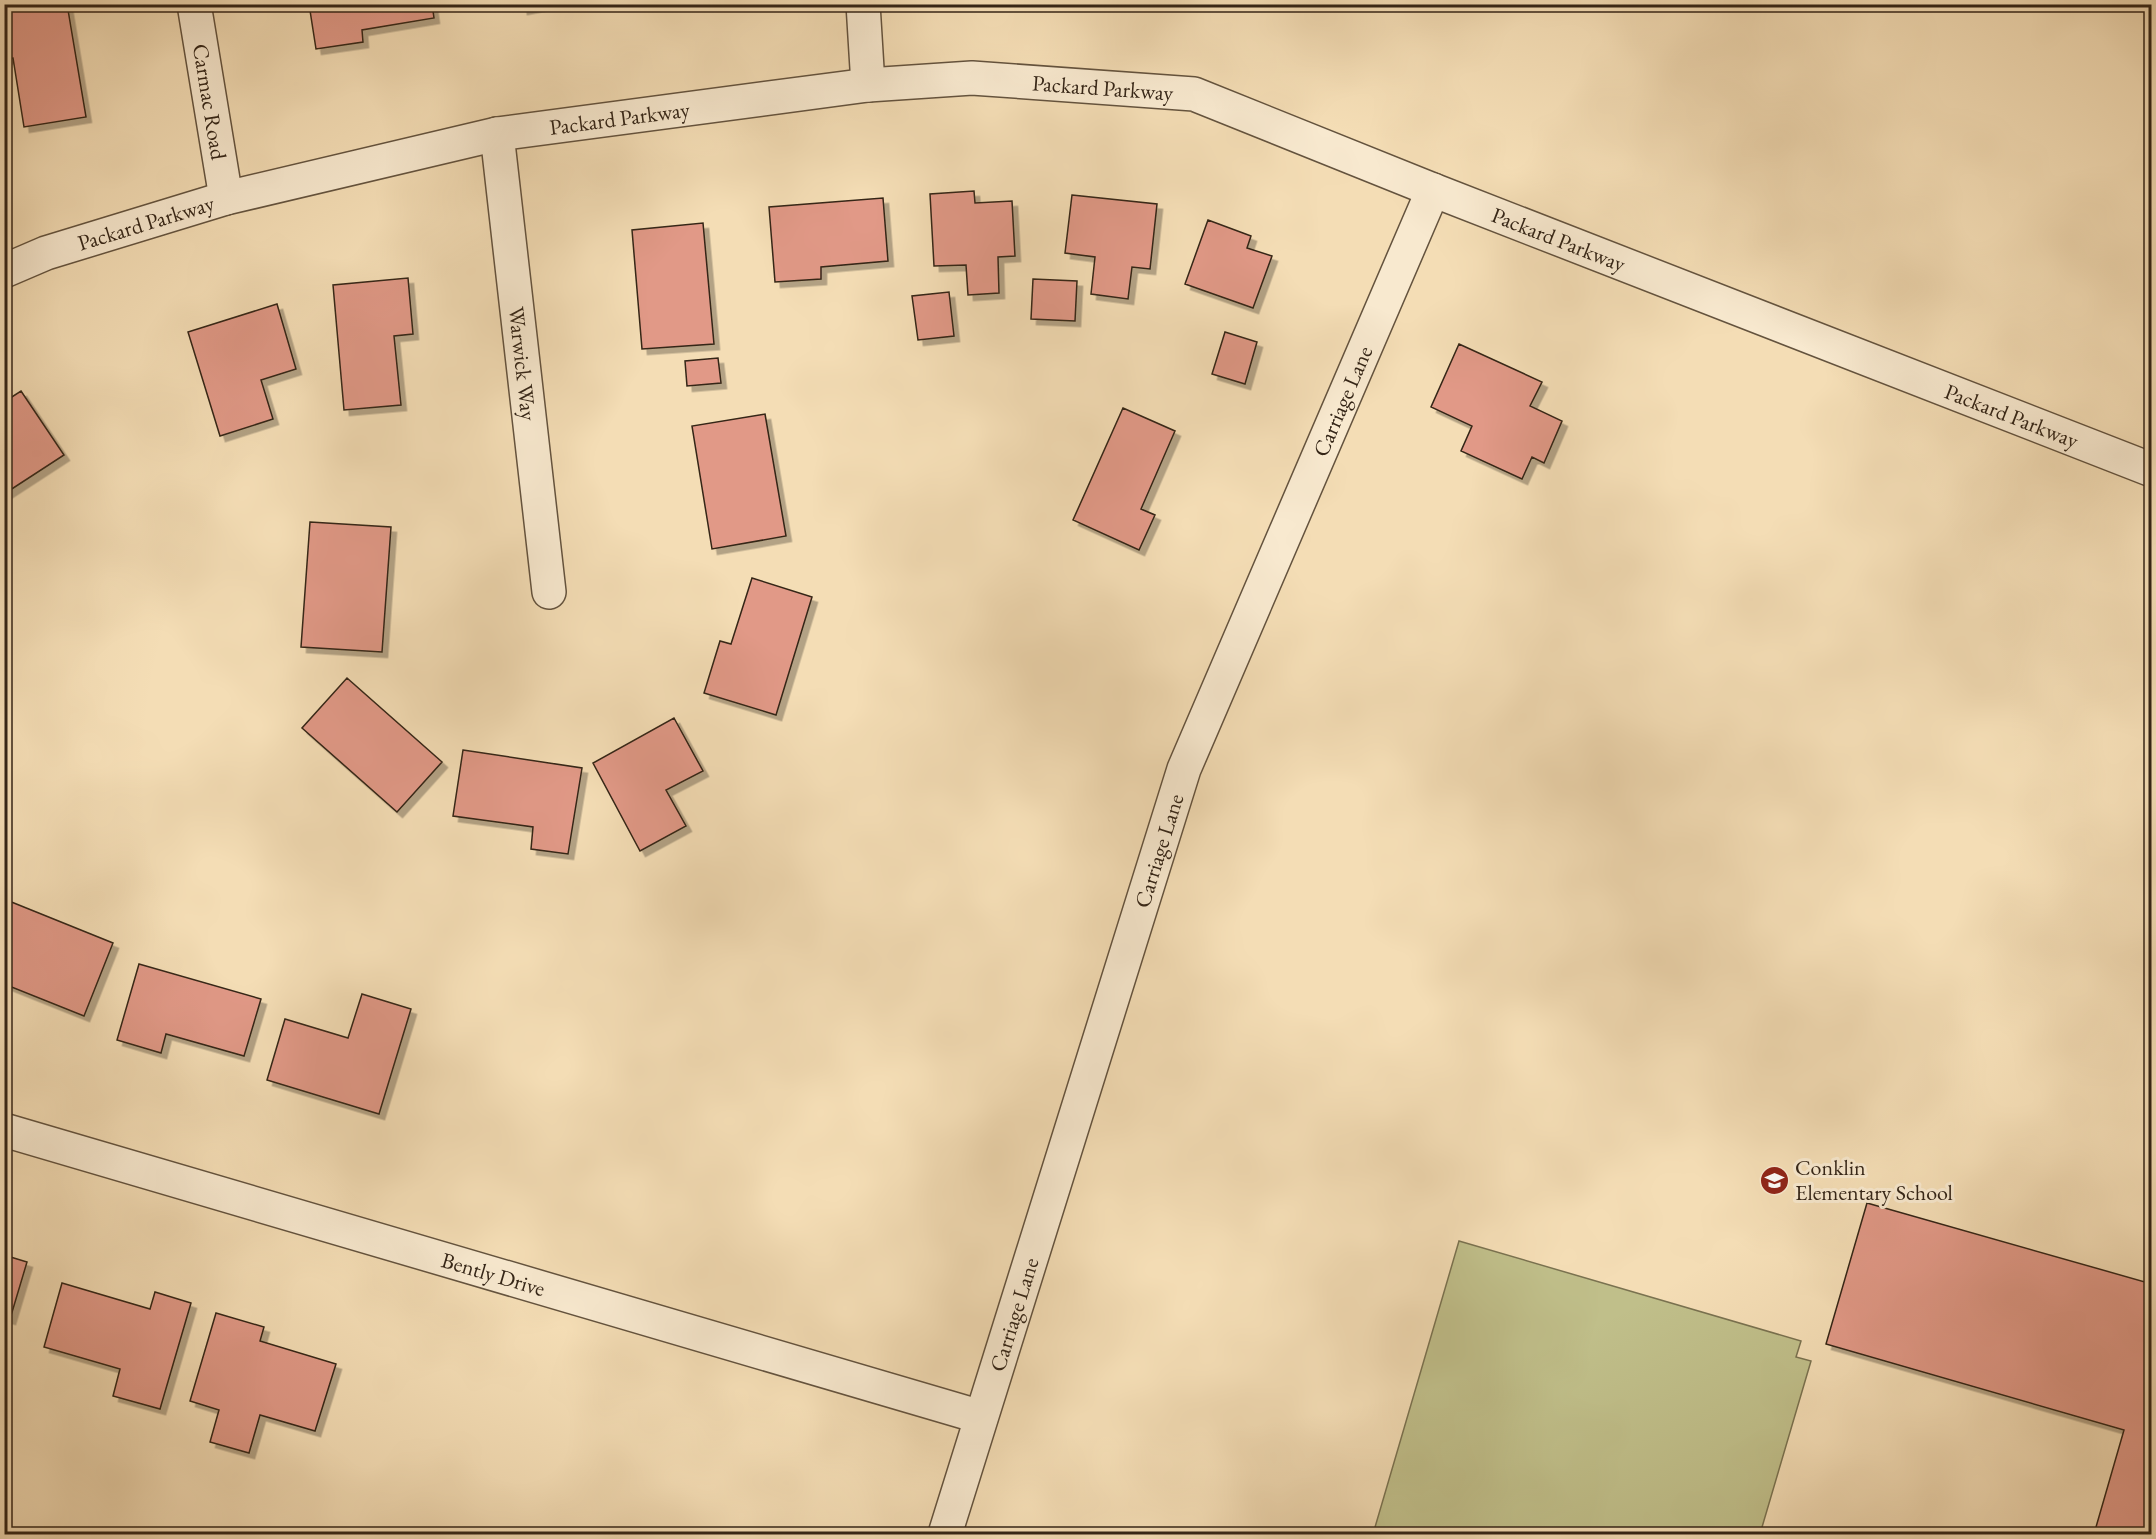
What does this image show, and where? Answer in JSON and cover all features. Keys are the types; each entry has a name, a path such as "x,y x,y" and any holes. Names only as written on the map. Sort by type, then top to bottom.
{"street":[{"name":"Carmac Road","path":"194,4 226,198"},
{"path":"863,4 868,85"},
{"name":"Packard Parkway","path":"4,271 46,253 226,198 497,134 868,85 972,78 1194,93 1433,190 2151,470"},
{"name":"Warwick Way","path":"497,134 549,592"},
{"name":"Carriage Lane","path":"945,1534 1184,769 1433,190"},
{"name":"Bently Drive","path":"4,1130 981,1417"}],"shaded area":[{"path":"1459,1241 1801,1341 1796,1357 1811,1361 1760,1534 1373,1534"}],"building":[{"path":"67,4 86,117 24,127 13,58 4,59 4,6"},
{"path":"309,4 432,4 434,18 362,30 363,42 316,49"},
{"path":"521,4 547,4 522,9"},
{"path":"974,191 975,203 1012,201 1015,256 998,257 999,293 968,295 966,265 934,266 930,194"},
{"path":"1072,195 1157,204 1150,269 1132,267 1128,299 1091,294 1095,257 1065,253"},
{"path":"883,198 888,261 821,267 821,279 775,282 769,207"},
{"path":"1208,220 1251,236 1247,248 1272,256 1253,308 1185,284"},
{"path":"703,223 714,344 642,349 632,230"},
{"path":"408,278 413,334 394,336 401,405 344,410 333,285"},
{"path":"1033,279 1077,281 1075,321 1031,319"},
{"path":"949,292 954,336 918,340 912,296"},
{"path":"277,304 296,369 261,380 273,419 220,436 188,332"},
{"path":"1225,332 1257,342 1245,384 1212,374"},
{"path":"1459,344 1542,382 1530,406 1562,421 1544,463 1532,457 1522,479 1461,451 1472,426 1431,407"},
{"path":"718,358 721,383 687,386 685,361"},
{"path":"21,391 64,455 4,494 4,402"},
{"path":"1123,408 1175,431 1141,509 1155,515 1139,550 1073,520"},
{"path":"765,414 786,536 712,549 692,426"},
{"path":"310,522 391,527 382,652 301,647"},
{"path":"752,578 812,597 776,715 704,693 720,641 731,644"},
{"path":"347,678 442,762 397,812 302,728"},
{"path":"674,718 703,771 666,790 686,826 640,851 593,763"},
{"path":"463,750 582,768 568,854 531,849 533,827 453,816"},
{"path":"4,899 113,943 84,1016 4,984"},
{"path":"139,964 261,999 244,1056 166,1034 161,1053 117,1040"},
{"path":"362,994 411,1009 379,1114 267,1080 285,1019 348,1038"},
{"path":"1867,1203 2152,1284 2152,1534 2094,1534 2124,1430 1826,1344"},
{"path":"4,1255 27,1262 10,1319 4,1317"},
{"path":"62,1283 150,1309 155,1292 191,1303 160,1409 113,1396 120,1369 44,1347"},
{"path":"216,1313 264,1327 260,1341 336,1364 315,1431 260,1415 249,1453 210,1442 219,1410 190,1401"}],"place":[{"name":"Conklin Elementary School","path":"1774,1180"}]}
